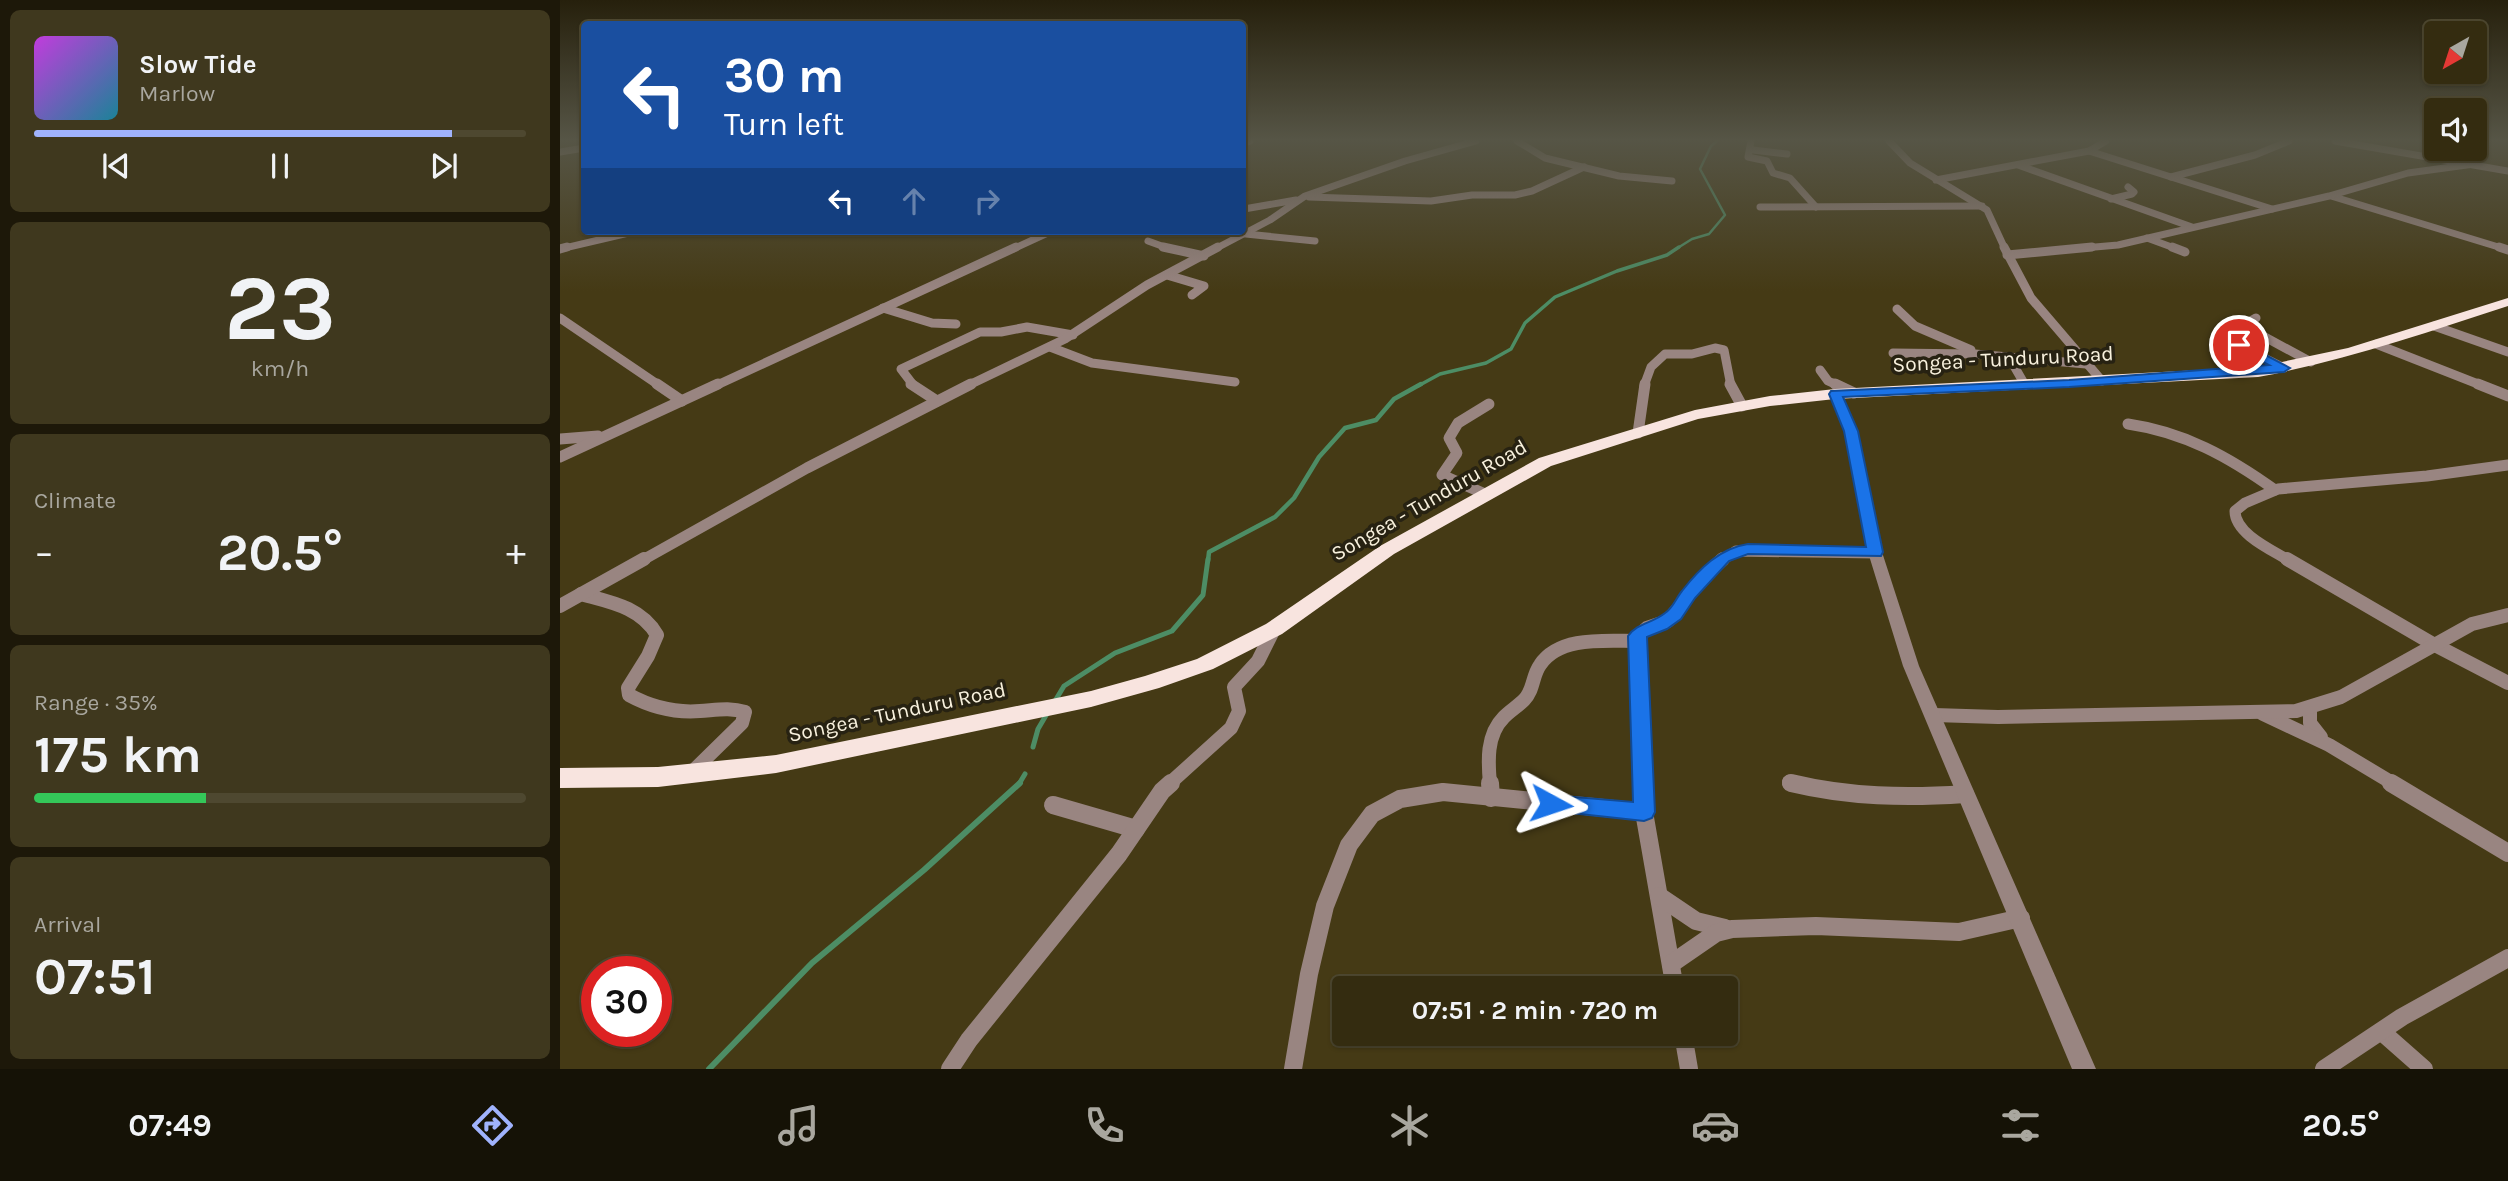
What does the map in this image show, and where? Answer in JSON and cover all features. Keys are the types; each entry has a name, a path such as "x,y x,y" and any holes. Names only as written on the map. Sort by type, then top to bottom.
{"highway":[{"name":"Songea - Tunduru Road","path":"560,778 597,779 689,774 776,764 1090,699 1205,664 1274,629 1387,550 1545,463 1695,415 1835,394 2102,381 2284,368 2376,344 2508,302"}],"street":[{"path":"1246,209 1303,198 1323,191"},
{"path":"1246,234 1303,198 1431,201 1472,195 1515,195 1532,191"},
{"path":"1802,191 1816,207"},
{"path":"1956,191 1982,206 2031,298 2102,381"},
{"path":"2089,191 2192,227"},
{"path":"2111,199 2132,194 2133,191"},
{"path":"2215,191 2273,209"},
{"path":"2007,255 2079,251 2118,245 2347,191"},
{"path":"2329,196 2508,250"},
{"path":"1272,205 1285,210"},
{"path":"1760,207 1982,206"},
{"path":"1246,234 1315,241"},
{"path":"560,249 619,235"},
{"path":"560,457 1043,235"},
{"path":"560,606 807,468 1073,335 1147,285 1244,235"},
{"path":"2147,238 2185,252"},
{"path":"1148,241 1161,247 1205,256"},
{"path":"1167,275 1205,286 1192,295"},
{"path":"883,309 932,323 956,324"},
{"path":"1897,309 1905,319 1921,329 1985,355"},
{"path":"560,318 682,401"},
{"path":"2256,318 2247,323 2252,330 2311,362"},
{"path":"2434,326 2508,352"},
{"path":"937,401 904,377 901,369 980,332 1001,332 1027,327 1073,335"},
{"path":"2221,336 2284,368"},
{"path":"2376,344 2508,396"},
{"path":"1050,347 1092,363 1235,382"},
{"path":"1637,433 1639,408 1647,374 1654,362 1668,352 1691,354 1712,347 1724,350 1731,388 1742,406"},
{"path":"1893,353 1985,355 2086,364"},
{"path":"2010,359 2025,385"},
{"path":"1820,370 1828,381 1854,393"},
{"path":"1835,394 1851,431 1875,552 1911,666 2084,1069"},
{"path":"1485,494 1449,481 1442,475 1457,453 1449,438 1454,427 1489,404"},
{"path":"2128,424 2172,432 2211,447 2275,490"},
{"path":"560,439 607,435"},
{"path":"2508,465 2467,472 2275,490 2245,503 2235,511 2235,519 2245,532 2276,553 2508,684"},
{"path":"1673,976 1644,812 1636,641 1642,631 1660,625 1675,615 1704,576 1736,551 1875,552"},
{"path":"581,594 636,612 653,624 657,635 648,656 628,688 629,695 666,709 698,711 729,708 745,712 742,723 689,774"},
{"path":"1934,715 1998,717 2295,711 2341,697 2472,624 2508,615"},
{"path":"950,1069 969,1040 1136,829 1162,791 1231,729 1241,706 1234,687 1258,661 1274,629"},
{"path":"1491,798 1489,746 1494,730 1527,696 1542,661 1569,646 1605,641 1636,641"},
{"path":"2310,708 2310,723 2329,745"},
{"path":"2260,712 2329,745 2508,853"},
{"path":"1789,782 1822,792 1885,797 1965,794"},
{"path":"1293,1069 1331,886 1344,852 1366,820 1387,804 1420,792 1644,812"},
{"path":"1053,805 1136,829"},
{"path":"1659,896 1702,924 1732,929 1816,926 1959,932 2021,918"},
{"path":"1671,964 1716,933 1732,929"},
{"path":"2324,1069 2402,1017 2508,958"},
{"path":"2382,1032 2424,1069"},
{"path":"1685,1046 1689,1069"}],"waterway":[{"path":"1676,249 1692,239 1709,234 1725,215 1712,191"},
{"path":"1418,386 1440,374 1486,363 1511,349 1525,323 1555,297 1617,271 1667,255 1676,249"},
{"path":"1208,561 1209,552 1275,517 1294,498 1319,457 1345,428 1376,420 1394,399 1421,384"},
{"path":"1055,701 1064,686 1115,653 1172,631 1203,595 1208,559"},
{"path":"1033,747 1038,729 1048,712"},
{"path":"1019,784 1025,774"},
{"path":"709,1069 812,963 924,870 1019,784"}],"route":[{"path":"1551,804 1644,812 1637,636 1647,628 1660,625 1675,615 1688,594 1724,558 1736,551 1748,549 1875,552 1851,431 1835,394 2259,372 2284,368 2239,345"}]}
